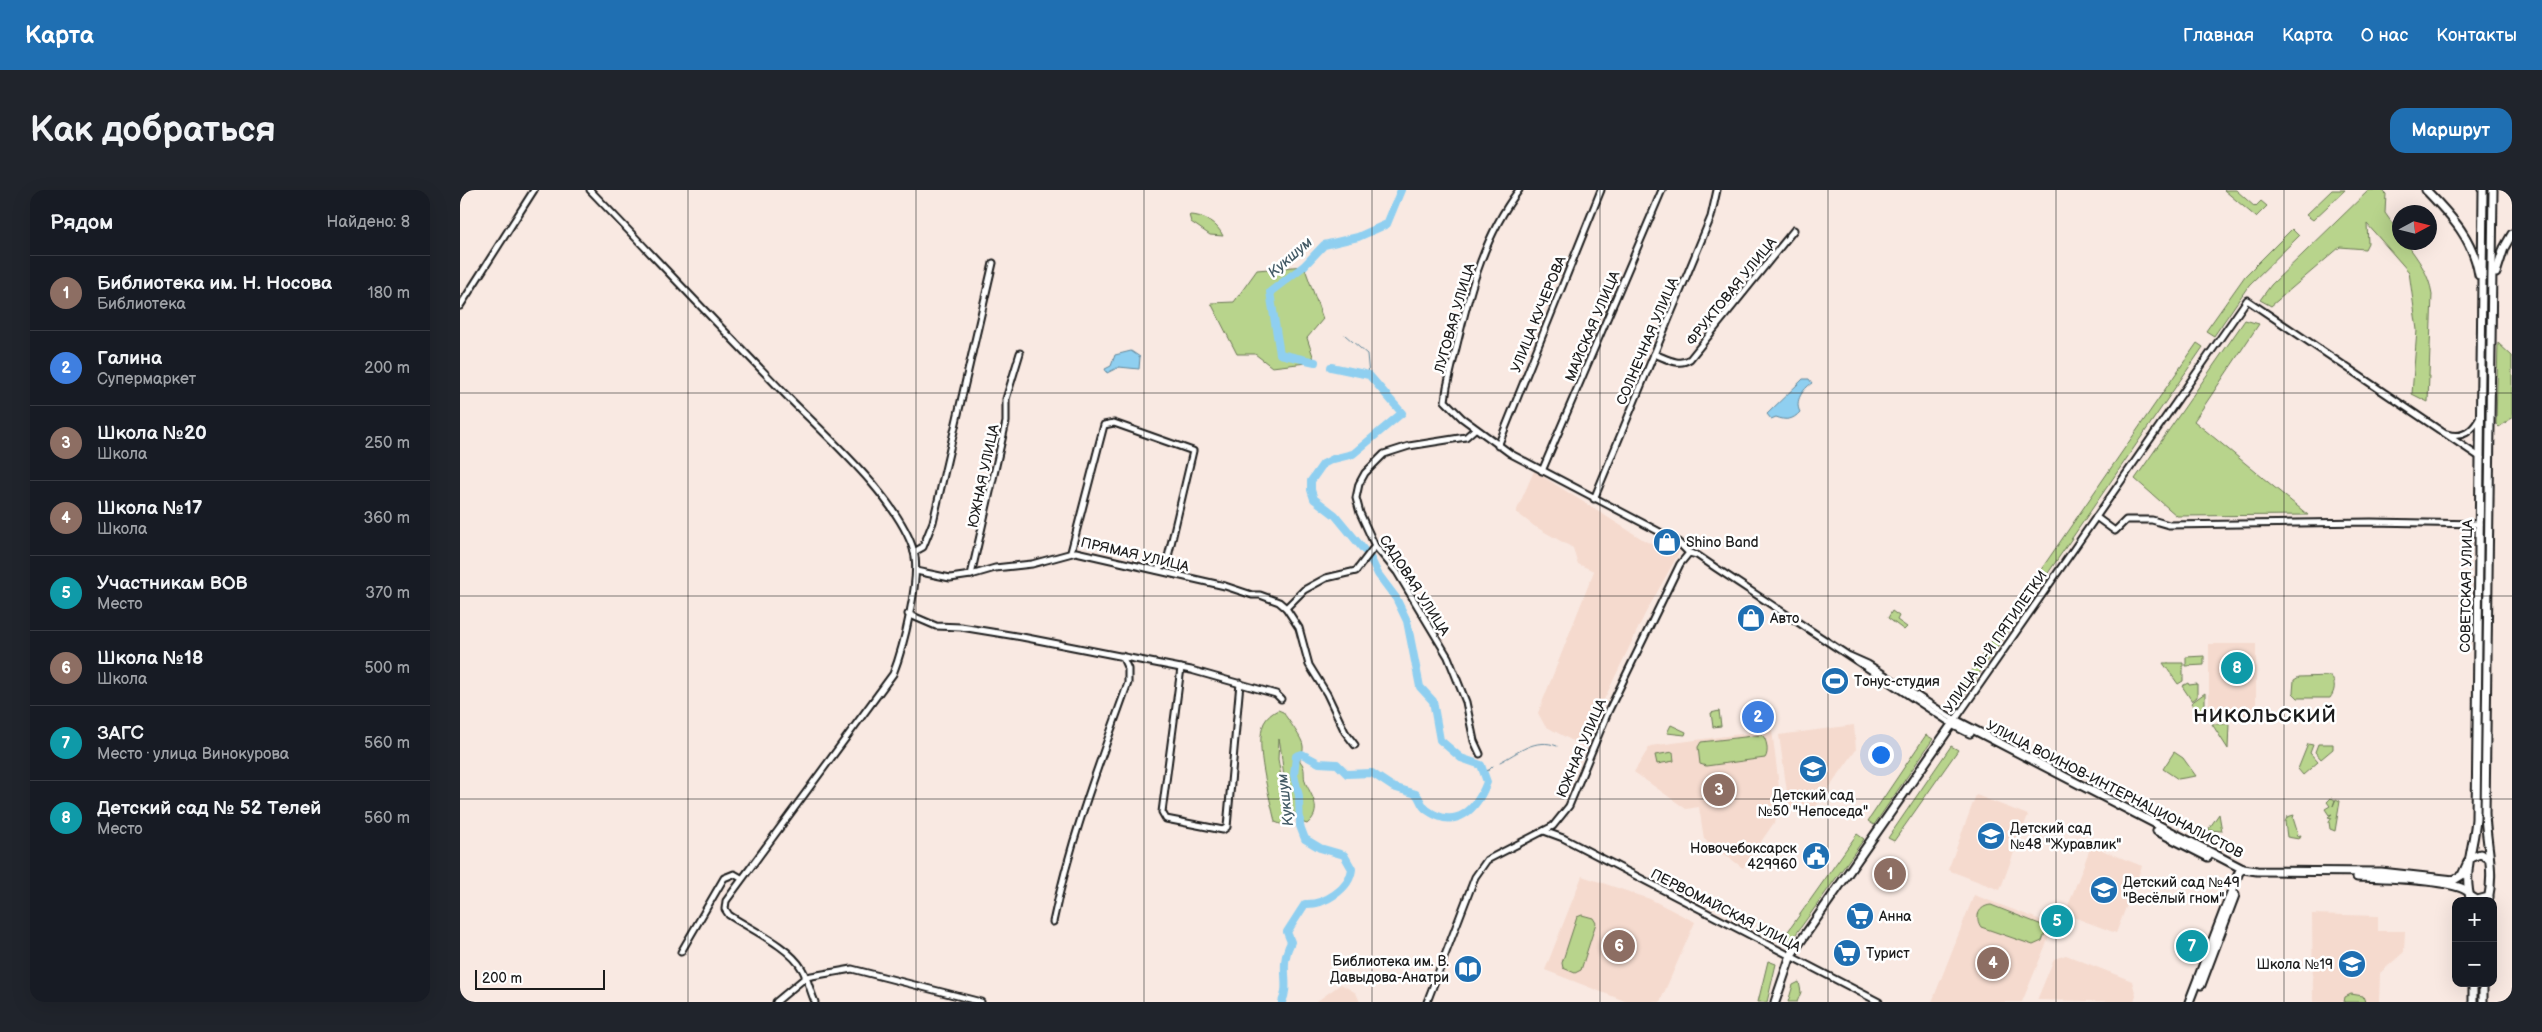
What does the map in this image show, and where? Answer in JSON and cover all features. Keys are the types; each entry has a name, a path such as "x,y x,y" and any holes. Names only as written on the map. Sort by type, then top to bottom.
{"main road":[{"path":"2426,190 2455,219 2465,234 2475,258 2482,291"},
{"path":"2482,291 2483,190"},
{"path":"2492,290 2493,190"},
{"path":"2492,290 2497,267 2512,234"},
{"name":"СОВЕТСКАЯ УЛИЦА","path":"2488,897 2492,878 2485,812 2492,290"},
{"name":"СОВЕТСКАЯ УЛИЦА","path":"2469,896 2469,860 2476,819 2482,291"},
{"path":"2480,458 2490,465"},
{"name":"УЛИЦА ВОИНОВ-ИНТЕРНАЦИОНАЛИСТОВ","path":"1954,722 2124,812 2241,871 2404,874 2454,880 2462,875 2469,860"},
{"name":"УЛИЦА 10-Й ПЯТИЛЕТКИ","path":"1775,1002 1791,955 1954,722"},
{"path":"2469,860 2480,854 2489,858"},
{"path":"2194,1002 2241,871"},
{"name":"УЛИЦА ВОИНОВ-ИНТЕРНАЦИОНАЛИСТОВ","path":"2345,874 2457,887 2469,896"},
{"path":"2189,1002 2216,938"},
{"path":"2473,987 2473,1002"},
{"path":"2483,987 2483,1002"}],"street":[{"path":"460,306 534,190"},
{"path":"590,190 859,470 901,524 914,552 916,571 898,662 886,685 741,878 726,901 725,909 729,915 785,951 796,961 806,977 815,1002"},
{"name":"ЛУГОВАЯ УЛИЦА","path":"1445,401 1467,303 1481,262 1505,211 1519,190"},
{"name":"УЛИЦА КУЧЕРОВА","path":"1498,446 1601,190"},
{"name":"МАЙСКАЯ УЛИЦА","path":"1542,471 1662,190"},
{"name":"СОЛНЕЧНАЯ УЛИЦА","path":"1594,499 1711,217 1717,190"},
{"name":"ФРУКТОВАЯ УЛИЦА","path":"1654,354 1676,362 1684,363 1690,359 1794,230"},
{"path":"914,552 923,546 933,522 993,264"},
{"name":"УЛИЦА 10-Й ПЯТИЛЕТКИ","path":"1954,722 2247,300 2444,434"},
{"name":"ЮЖНАЯ УЛИЦА","path":"971,575 1006,422 1006,400 1020,353"},
{"name":"УЛИЦА ВОИНОВ-ИНТЕРНАЦИОНАЛИСТОВ","path":"1445,401 1456,413 1498,446 1594,499 1677,541 1689,553 1703,559 1954,722"},
{"path":"2444,434 2456,436 2466,434 2474,426 2481,414"},
{"path":"1071,552 1104,425 1108,422 1193,451 1167,561 1170,574"},
{"name":"САДОВАЯ УЛИЦА","path":"1475,429 1466,437 1397,448 1377,460 1359,484 1356,498 1360,513 1375,546 1397,572 1431,625 1448,657 1466,702 1474,741 1480,754"},
{"path":"2444,434 2480,458"},
{"path":"2096,517 2115,531 2126,520 2152,520 2169,526 2371,522 2480,524"},
{"path":"1355,745 1345,732 1327,694 1309,665 1299,628 1286,608 1304,590 1326,578 1356,571 1375,546"},
{"name":"ПРЯМАЯ УЛИЦА","path":"916,571 950,578 971,575 995,568 1032,564 1071,552 1157,570 1252,595 1260,595 1279,602 1286,608"},
{"name":"ЮЖНАЯ УЛИЦА","path":"1427,1002 1480,867 1491,857 1558,822 1576,792 1608,712 1680,564 1689,553"},
{"path":"1157,570 1167,561"},
{"path":"908,614 936,626 961,627 1181,668 1276,694 1281,699"},
{"path":"1053,922 1059,890 1090,789 1128,683 1128,669 1122,656"},
{"path":"1181,668 1162,812 1166,819 1223,830 1227,827 1240,683"},
{"path":"1558,822 1558,829 1563,838"},
{"name":"ПЕРВОМАЙСКАЯ УЛИЦА","path":"1544,831 1563,838 1879,1002"},
{"path":"681,952 724,878 734,874 741,878"},
{"path":"776,1002 806,977 852,968 981,1002"}],"shaded area":[{"path":"1534,471 1647,542 1681,549 1645,614 1582,746 1545,726 1538,713 1594,571 1578,564 1573,548 1534,526 1516,512"},
{"path":"2209,644 2256,644 2256,715 2209,715"},
{"name":"Детский сад №50 \"Непоседа\"","path":"1854,725 1856,750 1807,819 1789,806 1779,735"},
{"path":"1772,730 1782,811 1743,868 1704,839 1699,807 1686,809 1634,772 1650,746"},
{"name":"Детский сад №48 \"Журавлик\"","path":"1976,795 2028,815 2000,890 1948,870"},
{"name":"Детский сад №49 \"Весёлый гном\"","path":"2091,846 2142,866 2116,933 2065,914"},
{"path":"1582,876 1650,899 1695,922 1660,1002 1627,1002 1545,970"},
{"path":"1974,895 2054,925 2022,1002 1932,1002"},
{"name":"Школа №19","path":"2312,914 2378,916 2378,931 2405,931 2404,952 2380,973 2379,1002 2313,1002"},
{"path":"2066,955 2132,981 2136,996 2134,1002 2037,1000 2054,959"},
{"path":"1341,984 1356,993 1360,1002 1316,1002"}],"green space":[{"path":"2224,190 2236,190 2255,207 2261,201 2267,206 2256,217"},
{"path":"2332,190 2345,190 2313,220 2306,215"},
{"path":"2369,190 2382,190 2386,194 2385,213 2392,223 2392,250 2411,250 2426,273 2431,287 2428,402 2412,394 2417,330 2409,272 2367,224 2368,243 2365,249 2340,247 2271,306 2260,300 2271,285"},
{"path":"1189,215 1200,216 1209,221 1217,227 1223,236 1210,235 1191,222"},
{"path":"2292,229 2299,236 2249,285 2214,336 2206,331 2245,276"},
{"path":"1304,266 1323,319 1307,338 1315,362 1272,367 1255,354 1237,354 1211,303 1234,302 1257,270"},
{"path":"2245,320 2259,324 2194,421 2308,515 2177,516 2135,479"},
{"path":"2197,343 2203,347 1961,700 1954,696"},
{"path":"2498,343 2512,356 2512,418 2499,427 2496,424"},
{"path":"1892,611 1899,616 1897,620 1907,627 1904,630 1888,618"},
{"path":"2204,656 2204,665 2186,666 2186,657"},
{"path":"2163,663 2183,663 2183,681 2178,684"},
{"path":"2331,676 2334,687 2330,698 2298,698 2293,693 2294,680 2299,677"},
{"path":"2188,683 2189,685 2197,684 2197,697 2192,701 2182,686"},
{"path":"2205,693 2205,720 2203,720 2191,703"},
{"path":"1278,710 1283,712 1302,743 1303,748 1300,761 1305,781 1315,804 1312,819 1307,824 1299,820 1288,800 1279,739 1278,759 1288,818 1287,823 1283,825 1275,822 1264,772 1261,733 1264,723 1270,715"},
{"path":"1719,711 1721,726 1713,727 1711,713"},
{"path":"2212,724 2229,724 2228,749"},
{"path":"1671,725 1686,732 1685,735 1667,733"},
{"path":"1762,735 1767,746 1765,758 1706,766 1700,764 1698,747 1701,742"},
{"path":"1926,735 1933,739 1874,825 1868,821"},
{"path":"2308,744 2313,745 2310,753 2318,762 2303,775 2298,769"},
{"path":"2318,744 2333,744 2333,749 2321,759 2315,752"},
{"path":"1951,746 1958,750 1894,841 1888,838"},
{"path":"1673,752 1674,761 1657,764 1655,755"},
{"path":"2174,752 2183,758 2196,776 2178,779 2163,769"},
{"path":"2331,798 2335,800 2333,806 2336,799 2340,801 2335,831 2330,829 2329,822 2332,818 2328,817 2332,814 2329,815 2325,809 2330,806 2327,802"},
{"path":"2219,814 2222,831 2208,830"},
{"path":"2294,815 2293,818 2298,834 2296,836 2301,835 2299,839 2287,837 2285,822 2287,817"},
{"path":"1857,834 1864,839 1791,941 1784,937"},
{"path":"1991,905 2042,925 2045,933 2042,941 2033,945 1981,927 1978,919 1979,913 1983,907"},
{"path":"1582,915 1593,918 1596,923 1581,970 1575,973 1563,968 1562,963 1577,917"},
{"path":"1768,961 1776,964 1767,1002 1758,1002"},
{"path":"1799,982 1801,992 1797,1002 1788,1002 1793,985"},
{"path":"2351,994 2363,996 2365,1002 2344,1002 2345,997"}],"water":[{"path":"1131,351 1140,357 1139,369 1119,367 1107,373 1105,369 1111,366 1115,355"},
{"path":"1803,379 1809,379 1812,383 1800,396 1798,408 1800,412 1795,417 1789,419 1776,417 1771,419 1767,414"}],"waterway":[{"name":"Кукшум","path":"1315,362 1280,354 1270,292 1304,266 1324,245 1358,237 1387,224 1401,190"},
{"path":"1345,335 1367,354 1369,375"},
{"name":"Кукшум","path":"1331,367 1369,375 1402,413 1353,454 1333,459 1323,464 1311,481 1314,499 1335,515 1364,550"},
{"name":"Кукшум","path":"1282,1002 1285,988 1285,959 1291,942 1287,932 1305,904 1320,902 1335,894 1346,883 1352,869 1344,855 1320,848 1305,839 1300,826 1299,796 1294,775 1296,756 1302,754 1319,763 1337,764 1347,774 1372,773 1393,787 1416,794 1427,810 1437,816 1447,818 1464,814 1471,808 1483,792 1487,782 1481,765 1461,758 1440,740 1433,701 1420,687 1407,621 1396,598 1378,574 1371,559"},
{"path":"1500,762 1527,747 1541,743 1557,746"},
{"path":"1485,771 1493,766"}],"place":[{"name":"Shino Band","path":"1667,542"},
{"name":"Авто","path":"1751,618"},
{"name":"Детский сад № 52 Телей","path":"2237,668"},
{"name":"Тонус-студия","path":"1835,681"},
{"name":"Галина","path":"1758,717"},
{"name":"Детский сад №50 \"Непоседа\"","path":"1813,769"},
{"name":"Школа №20","path":"1719,790"},
{"name":"Детский сад №48 \"Журавлик\"","path":"1991,836"},
{"name":"Новочебоксарск 429960","path":"1816,856"},
{"name":"Библиотека им. Н. Носова","path":"1890,874"},
{"name":"Детский сад №49 \"Весёлый гном\"","path":"2104,890"},
{"name":"Анна","path":"1860,916"},
{"name":"Участникам ВОВ","path":"2057,921"},
{"name":"Школа №18","path":"1619,946"},
{"name":"ЗАГС","path":"2192,946"},
{"name":"Турист","path":"1847,953"},
{"name":"Школа №17","path":"1993,963"},
{"name":"Школа №19","path":"2352,964"},
{"name":"Библиотека им. В. Давыдова-Анатри","path":"1468,969"}],"district":[{"name":"НИКОЛЬСКИЙ","path":"2265,715"}]}
